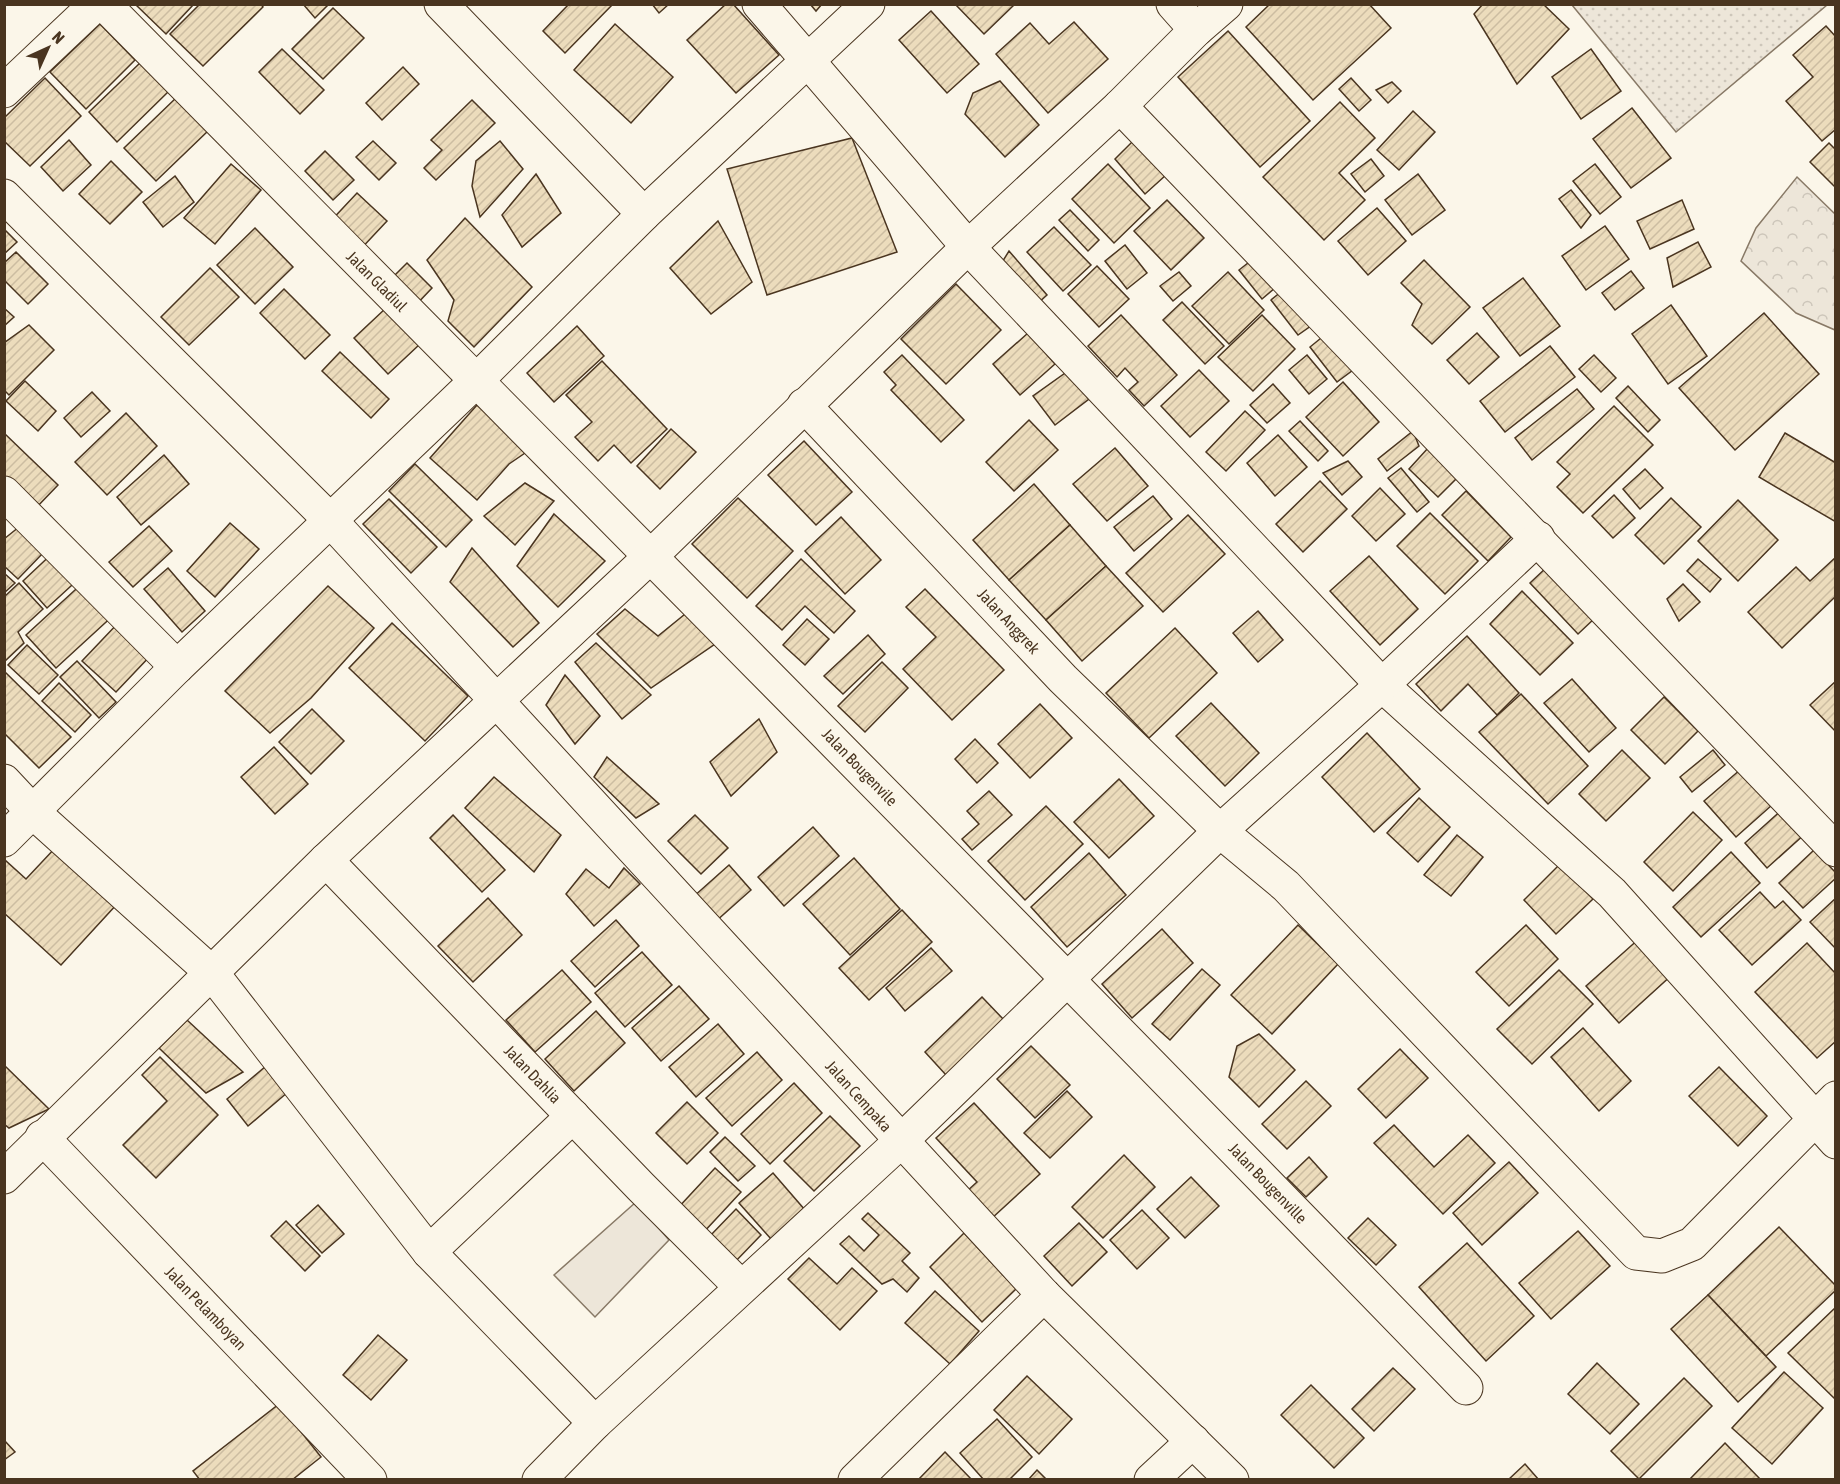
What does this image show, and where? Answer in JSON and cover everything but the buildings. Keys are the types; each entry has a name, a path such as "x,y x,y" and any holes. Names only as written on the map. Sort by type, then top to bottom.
{"street":[{"path":"4,92 96,4"},
{"name":"Jalan Gladiul","path":"104,4 650,557"},
{"path":"441,4 644,214"},
{"path":"759,4 968,247 1383,685 1612,893 1829,1120"},
{"path":"4,840 177,667 476,381 644,214 868,4"},
{"path":"1173,4 1196,30"},
{"path":"4,1177 42,1137 326,860 650,557 968,247 1226,4"},
{"path":"1120,106 1836,850"},
{"name":"Jalan Cempaka","path":"4,196 331,521 1044,1295 1232,1479"},
{"name":"Jalan Anggrek","path":"804,405 1063,679 1220,831 1287,886 1636,1253 1662,1256 1692,1244 1829,1120"},
{"path":"4,493 177,667"},
{"path":"539,1479 595,1423 901,1141 1220,831 1383,685 1538,538"},
{"name":"Jalan Bougenvile","path":"650,557 861,768 1067,980"},
{"path":"4,781 33,812 212,973 429,1252 595,1423"},
{"name":"Jalan Dahlia","path":"326,860 741,1287"},
{"name":"Jalan Bougenville","path":"1067,980 1166,1077 1466,1388"},
{"path":"429,1252 573,1116"},
{"name":"Jalan Pelamboyan","path":"42,1137 370,1479"},
{"path":"855,1479 1044,1295"},
{"path":"1151,1479 1193,1441"}],"green space":[{"path":"1572,5 1827,5 1676,132"},
{"path":"1797,177 1835,214 1835,330 1796,313 1741,261 1756,228"},
{"path":"636,1202 669,1240 595,1317 554,1275"}]}
